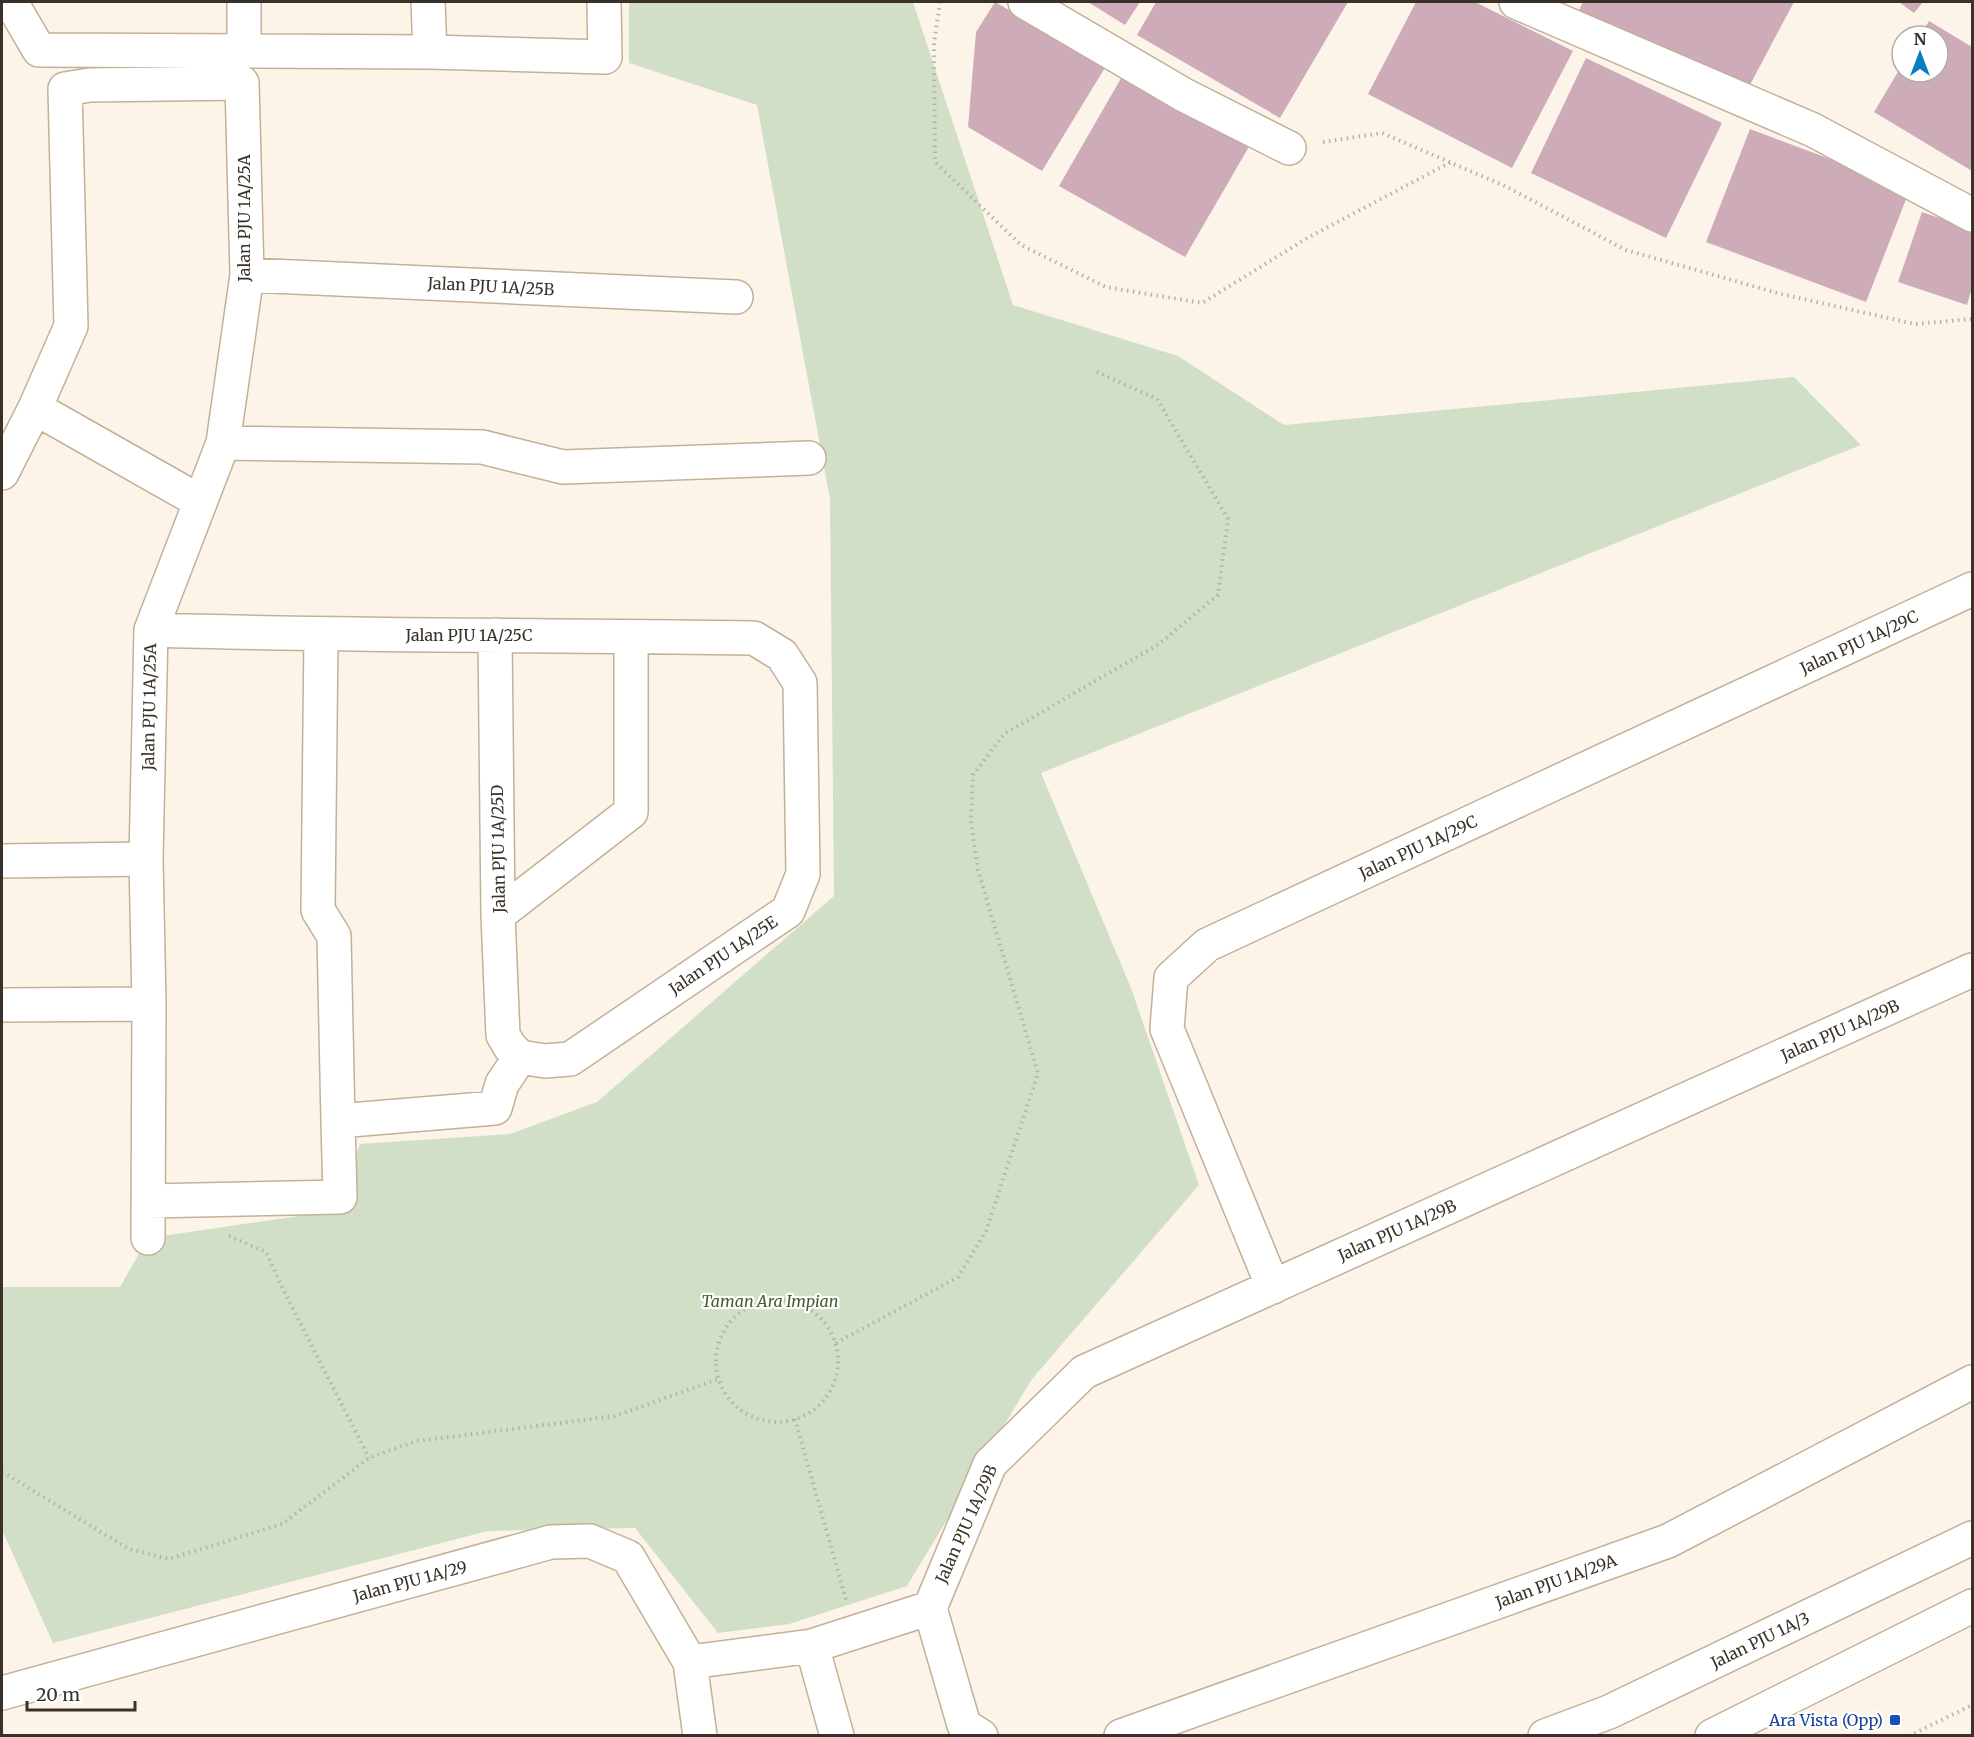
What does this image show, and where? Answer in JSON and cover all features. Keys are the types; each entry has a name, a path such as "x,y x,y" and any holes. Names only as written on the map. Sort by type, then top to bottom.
{"street":[{"path":"11,2 39,50 430,52 604,57 604,2"},
{"path":"244,2 244,51"},
{"path":"428,2 430,52"},
{"path":"1025,2 1184,95 1289,148"},
{"path":"1516,2 1813,130 1972,214"},
{"name":"Jalan PJU 1A/25A","path":"35,408 71,326 65,89 90,85 242,83 247,275 223,442 151,630 146,859 149,1004 148,1238"},
{"name":"Jalan PJU 1A/25B","path":"247,275 736,297"},
{"path":"2,473 35,408 199,501"},
{"path":"223,442 482,447 563,467 808,458"},
{"name":"Jalan PJU 1A/29C","path":"1273,1287 1167,1029 1171,978 1207,945 1972,589"},
{"name":"Jalan PJU 1A/25C","path":"151,630 321,635 754,638 782,655"},
{"path":"149,1201 340,1197 334,936 318,909 321,635"},
{"name":"Jalan PJU 1A/25D","path":"495,635 498,915 503,1035 520,1057"},
{"path":"498,915 631,812 631,637"},
{"name":"Jalan PJU 1A/25E","path":"520,1057 545,1061 570,1059 788,911 803,874 800,683 782,655"},
{"path":"2,861 146,859"},
{"name":"Jalan PJU 1A/29B","path":"930,1608 990,1464 1084,1372 1972,970"},
{"path":"2,1005 149,1004"},
{"path":"339,1121 495,1108 502,1084 520,1057"},
{"name":"Jalan PJU 1A/29A","path":"1121,1736 1668,1541 1972,1382"},
{"name":"Jalan PJU 1A/3","path":"1545,1736 1609,1712 1972,1538"},
{"name":"Jalan PJU 1A/29","path":"2,1693 551,1542 590,1541 628,1557 690,1662 700,1736"},
{"path":"1712,1736 1972,1606"},
{"path":"690,1662 812,1646 930,1608 964,1725 981,1736"},
{"path":"812,1646 837,1736"}],"path":[{"path":"940,2 934,43 935,162 1022,245 1106,287 1202,303 1309,237 1451,162"},
{"path":"1289,148 1382,133 1505,186 1626,250 1781,294 1915,324 1972,319"},
{"path":"836,1343 958,1277 986,1231 1038,1073 978,870 971,820 973,775 1004,734 1159,644 1218,595 1228,519 1157,399 1095,371"},
{"path":"223,1233 266,1252 369,1458"},
{"path":"782,1300 806,1306 824,1321 836,1343 838,1366 832,1389 816,1408 795,1419 771,1422 748,1415 730,1400 718,1379 716,1356 722,1333 737,1314 758,1302 782,1300"},
{"path":"2,1473 129,1549 169,1559 282,1524 369,1458 417,1441 615,1416 718,1379"},
{"path":"795,1419 855,1632"},
{"path":"1910,1736 1972,1705"}],"green space":[{"name":"Taman Ara Impian","path":"629,2 913,2 1013,305 1178,356 1284,425 1794,377 1861,445 1041,773 1131,988 1199,1185 1032,1379 907,1586 789,1624 718,1633 635,1528 488,1531 53,1643 2,1530 2,1287 120,1287 148,1238 334,1211 360,1144 510,1134 597,1102 834,896 830,499 757,105 629,63"}],"building":[{"path":"995,2 1106,66 1042,171 968,127 976,32"},
{"path":"1088,2 1140,2 1125,25"},
{"path":"1156,2 1348,2 1280,118 1137,35"},
{"path":"1416,2 1475,2 1573,51 1512,168 1368,94"},
{"path":"1583,2 1794,2 1743,98 1578,12"},
{"path":"1899,2 1923,2 1914,13"},
{"path":"1950,34 1972,47 1972,171 1874,112 1891,84 1950,84"},
{"path":"1586,58 1722,123 1666,238 1531,173"},
{"path":"1124,73 1250,145 1185,257 1059,186"},
{"path":"1750,129 1910,189 1866,302 1706,242"},
{"path":"1922,212 1972,229 1972,288 1967,305 1898,282"}],"place":[{"name":"Ara Vista (Opp)","path":"1895,1720"}]}
